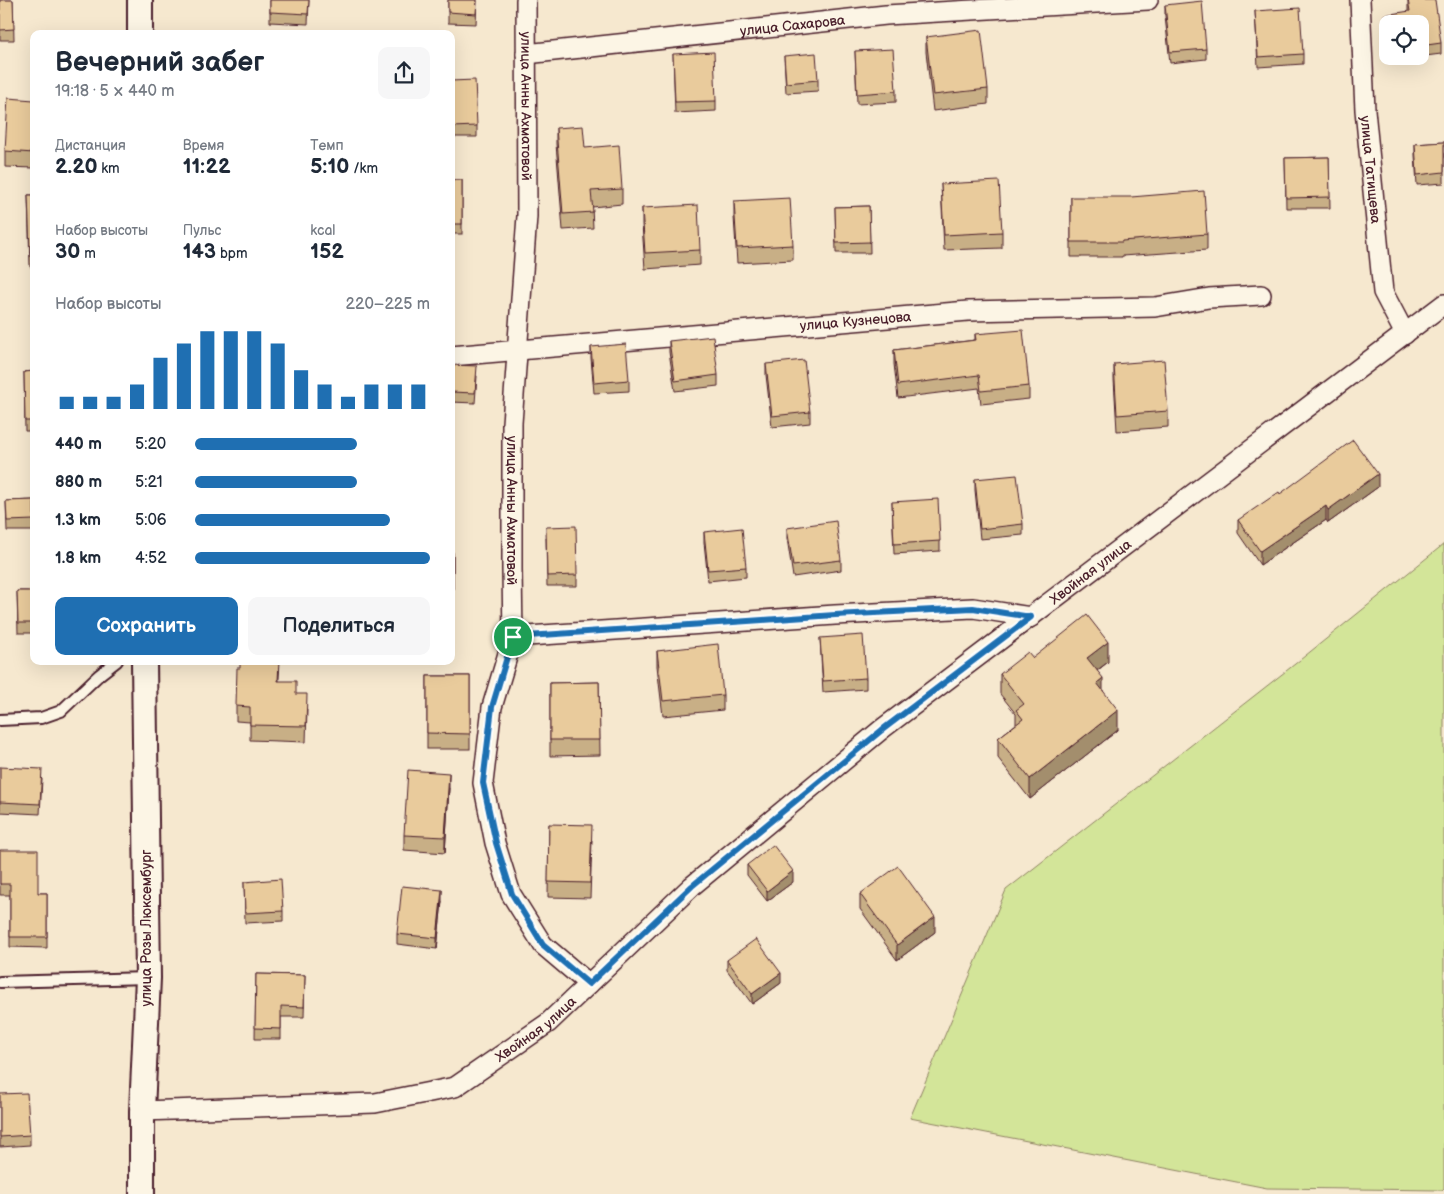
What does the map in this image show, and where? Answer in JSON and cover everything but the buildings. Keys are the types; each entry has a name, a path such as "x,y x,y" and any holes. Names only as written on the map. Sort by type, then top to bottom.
{"street":[{"path":"140,0 140,30"},
{"name":"улица Анны Ахматовой","path":"526,0 527,216 512,423 513,637 492,707 483,783 496,843 512,894 543,945 589,984"},
{"name":"улица Сахарова","path":"526,54 886,15 1148,0"},
{"name":"улица Татищева","path":"1360,0 1365,110 1383,292 1405,334"},
{"name":"улица Кузнецова","path":"455,356 968,312 1155,308 1209,298 1261,295"},
{"name":"Хвойная улица","path":"142,1111 375,1103 455,1087 548,1023 692,886 882,730 1444,304"},
{"path":"513,637 835,615 973,608 1031,617"},
{"name":"улица Розы Люксембург","path":"142,1194 142,1111 148,978 144,665"}],"lane":[{"path":"0,720 40,718 61,711 112,665"},
{"path":"0,982 148,978"}],"green space":[{"path":"1444,544 1444,1188 1442,1190 1267,1188 910,1118 1006,890 1295,664"}],"route":[{"path":"973,608 1031,617 882,730 692,886 589,984 543,945 512,894 496,843 483,783 492,707 513,637 835,615 973,608"}]}
